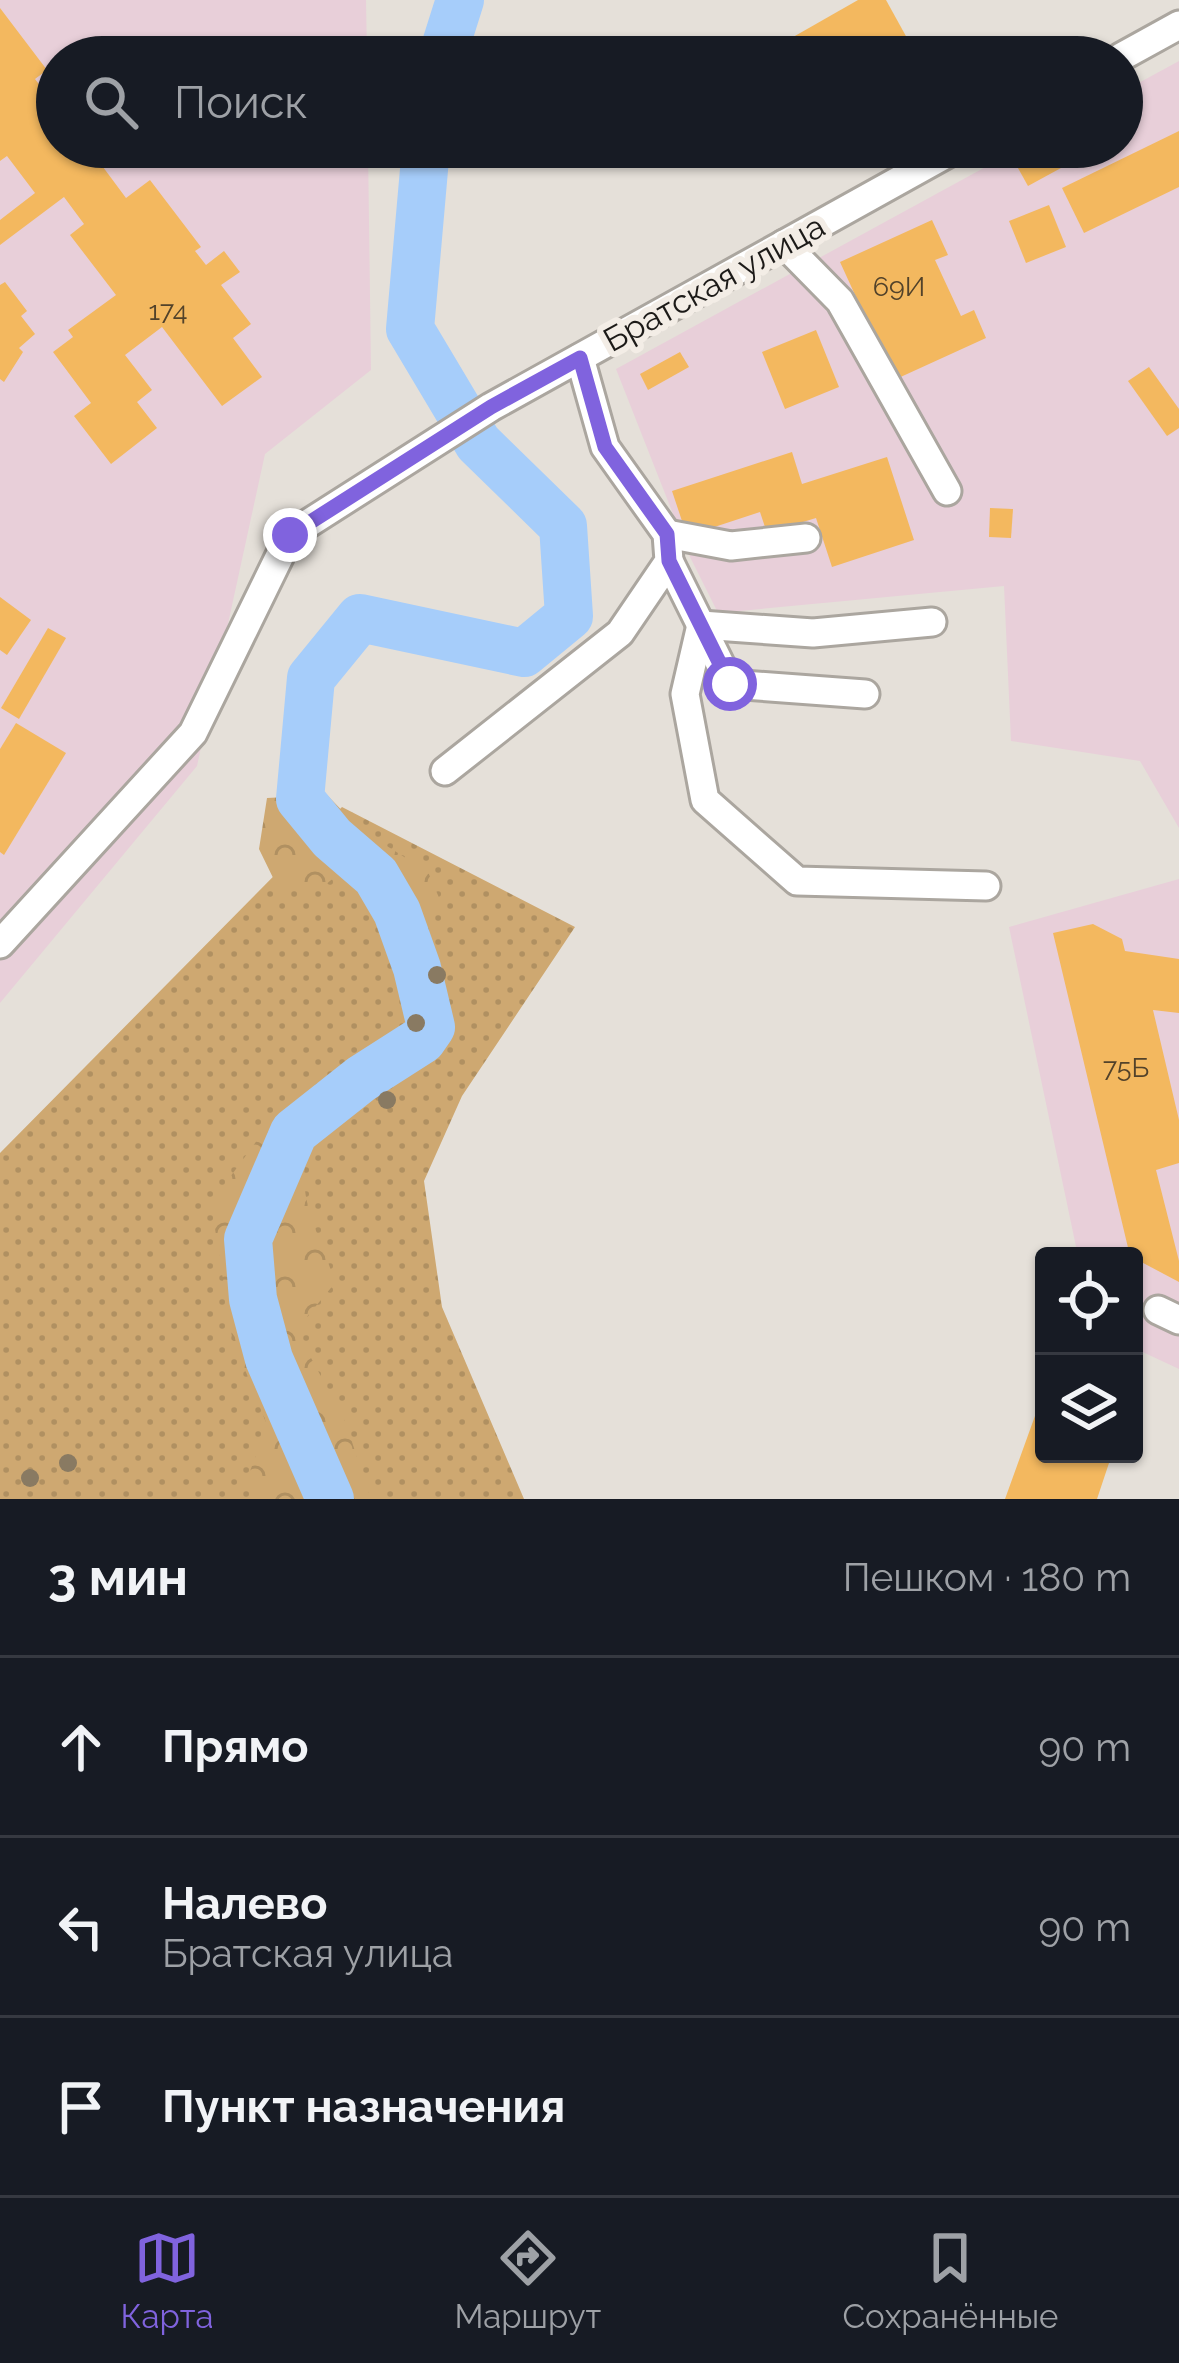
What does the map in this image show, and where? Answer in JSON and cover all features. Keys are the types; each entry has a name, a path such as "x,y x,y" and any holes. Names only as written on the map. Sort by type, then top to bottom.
{"street":[{"path":"1143,45 1179,25"},
{"name":"Братская улица","path":"0,944 194,734 290,535 491,407 921,168"},
{"path":"784,244 840,301 947,491"},
{"path":"580,358 605,447 668,548 730,684 865,694"},
{"path":"668,548 806,538"},
{"path":"445,771 620,632 668,548"},
{"path":"701,625 812,633 932,622"},
{"path":"701,625 685,694 705,800 797,881 986,886"}],"shaded area":[{"path":"0,0 366,0 367,36 36,36 36,168 368,168 371,370 265,454 197,766 0,1003"},
{"path":"1179,61 1179,828 1140,761 1011,741 1004,586 718,613 690,557 616,369 984,168 1143,168 1143,81"},
{"path":"1179,879 1179,1369 1143,1352 1143,1247 1076,1247 1009,927"}],"green space":[{"path":"327,795 360,829 428,872 440,900 422,932 386,928 336,876 319,890 278,888 259,849 267,798"},
{"path":"342,807 575,927 462,1096 424,1181 442,1307 524,1499 0,1499 0,1153"},
{"path":"296,1114 323,1128 311,1147 304,1185 335,1283 296,1330 345,1421 371,1499 261,1499 249,1474 267,1425 232,1337 211,1203 258,1139"}],"building":[{"path":"858,0 886,0 906,36 795,36"},
{"path":"0,8 36,55 36,168 104,168 126,198 150,180 201,247 195,251 206,265 224,251 240,272 221,285 251,324 233,338 262,377 222,406 162,327 125,355 152,390 137,402 157,428 111,464 74,416 91,403 53,352 73,337 68,330 116,295 70,235 84,224 64,197 0,245 0,220 35,193 7,156 0,161"},
{"path":"1179,131 1179,187 1084,233 1062,188 1103,168 1143,168 1143,149"},
{"path":"1018,168 1061,168 1028,186"},
{"path":"1049,205 1066,247 1026,263 1009,221"},
{"path":"932,220 948,255 935,260 961,316 974,310 986,338 894,380 840,262"},
{"path":"5,282 27,311 21,316 35,334 19,348 23,352 4,382 0,379 0,285"},
{"path":"816,330 839,387 785,409 762,352"},
{"path":"680,352 689,367 648,390 640,374"},
{"path":"1149,367 1179,409 1179,428 1167,436 1128,381"},
{"path":"792,452 802,484 887,457 914,540 832,567 816,518 767,533 760,512 687,536 672,491"},
{"path":"990,508 1013,509 1011,538 989,537"},
{"path":"0,597 31,620 7,655 0,650"},
{"path":"48,628 66,638 19,719 1,708"},
{"path":"16,723 66,753 4,855 0,852 0,749"},
{"path":"1093,924 1122,939 1125,951 1179,959 1179,1013 1153,1010 1179,1120 1179,1163 1156,1170 1179,1261 1179,1282 1143,1263 1143,1247 1128,1247 1053,933"},
{"path":"1035,1416 1035,1463 1109,1463 1097,1499 1005,1499"}],"waterway":[{"path":"449,36 460,0"},
{"path":"330,1499 269,1359 253,1299 248,1239 294,1132 361,1079 422,1040 431,1027 397,912 376,876 332,838 300,799 311,678 360,618 524,653 569,616 563,526 478,443 410,329 424,168"}],"route":[{"path":"290,535 491,407 580,358 605,447 667,534 669,561 730,684"}]}
